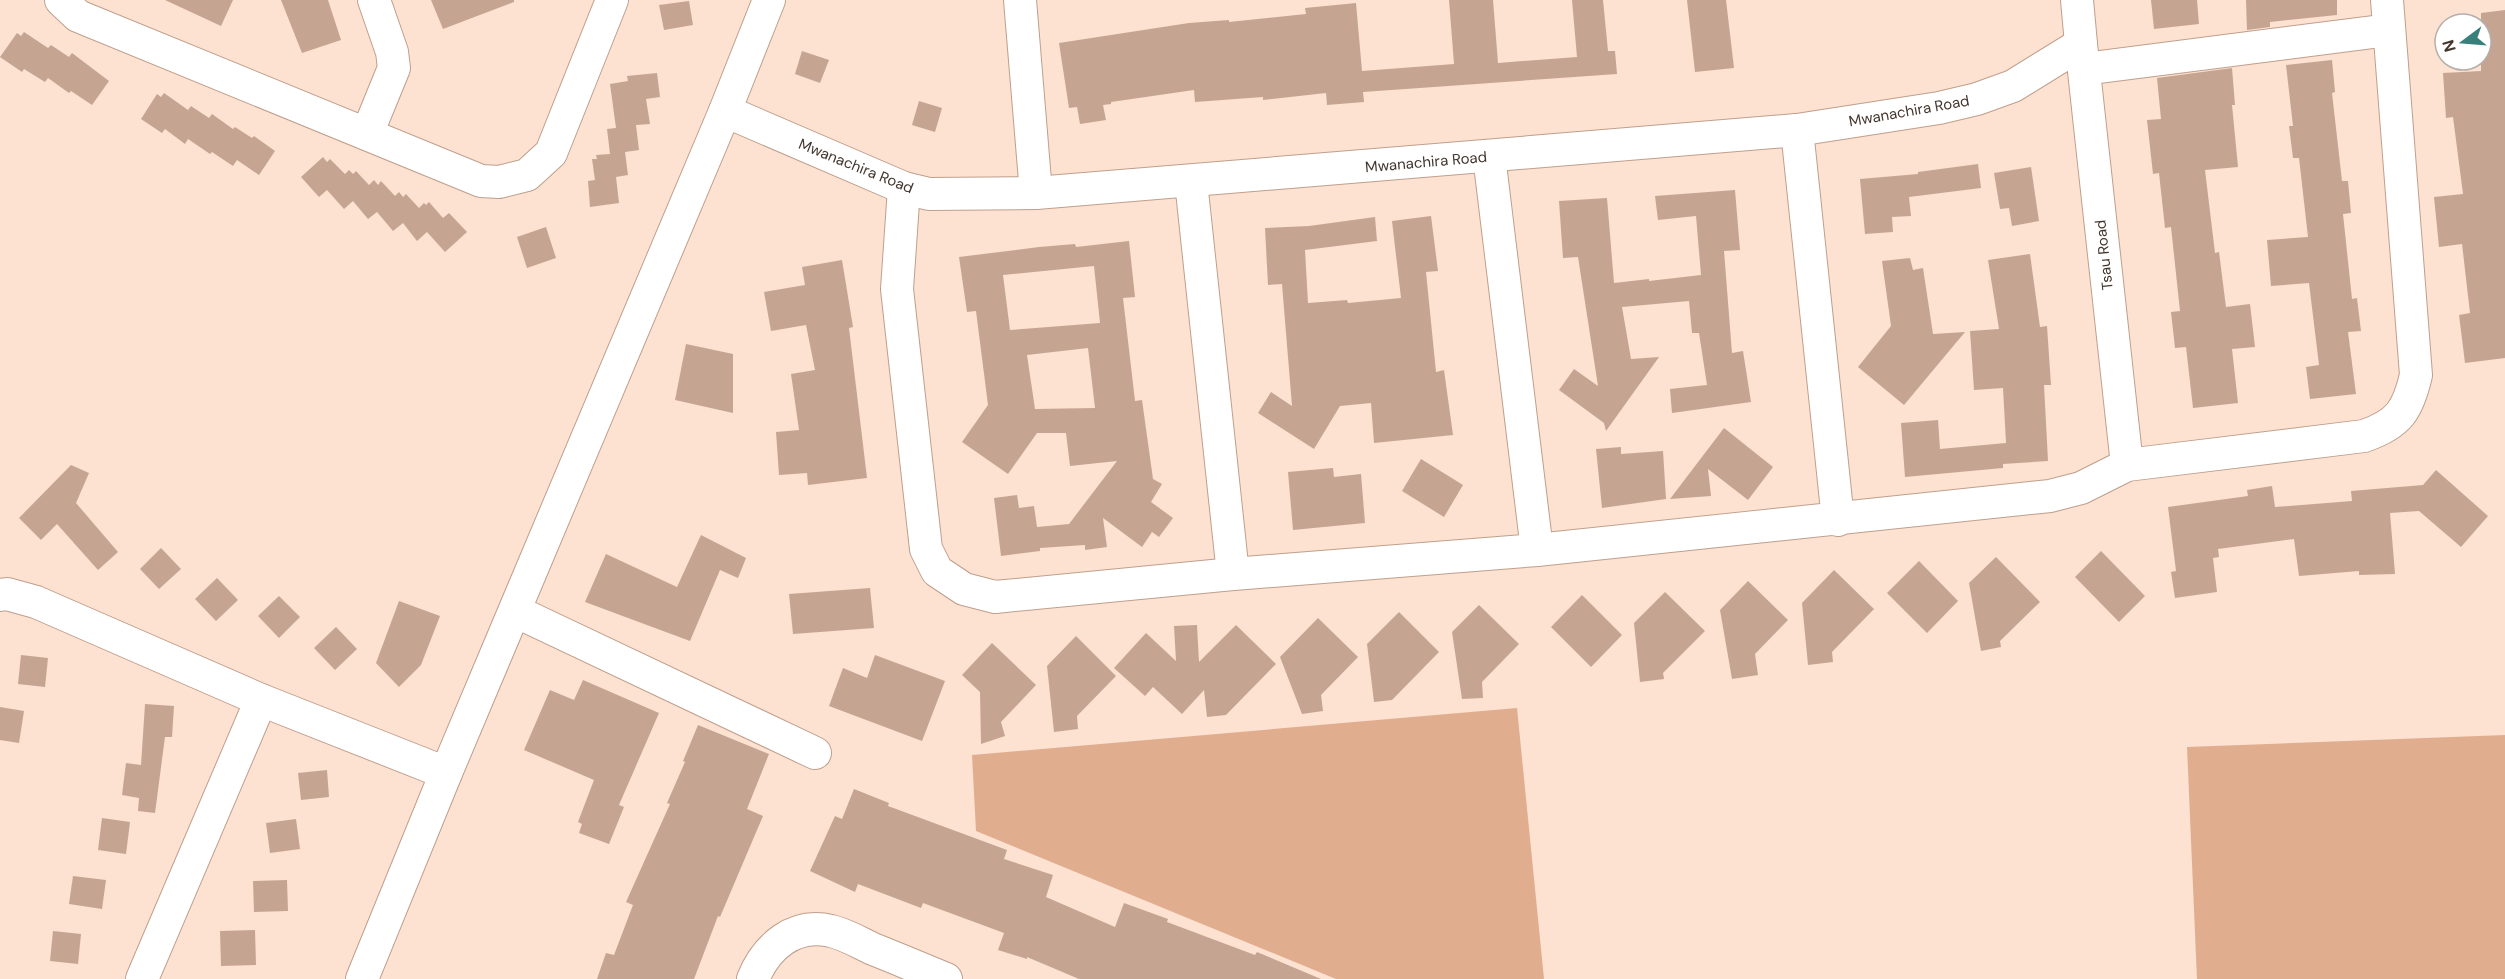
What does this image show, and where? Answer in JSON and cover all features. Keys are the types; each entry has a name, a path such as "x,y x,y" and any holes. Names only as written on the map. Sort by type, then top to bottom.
{"street":[{"path":"61,0 78,16 481,181 499,182 526,174 551,153 612,0"},
{"path":"367,134 394,68 392,52 374,0"},
{"path":"362,979 446,772 725,111 769,0"},
{"path":"1020,0 1036,193"},
{"path":"904,188 897,289 926,549 937,571 964,590 995,597 1233,574 1536,550 2050,496 2081,488 2127,465 2364,436 2384,429 2401,416 2410,399 2415,375 2388,15 2083,57 2077,0"},
{"name":"Mwanachira Road","path":"725,111 904,188 929,194 1036,193 1191,182 1797,130 1939,108 1977,99 2083,57"},
{"name":"Tsau Road","path":"2083,57 2127,465"},
{"path":"1797,130 1838,519"},
{"path":"1489,156 1536,550"},
{"path":"1191,182 1233,574"},
{"path":"0,596 7,594 36,602 261,700 446,772"},
{"path":"515,611 815,753"},
{"path":"142,979 261,700"},
{"path":"753,979 759,964 771,948 788,935 806,930 831,930 946,979"}],"shaded area":[{"path":"1517,708 1544,979 1336,979 976,831 972,755"},
{"path":"2505,735 2505,979 2197,979 2187,747"}],"building":[{"path":"165,0 233,0 221,26"},
{"path":"281,0 328,0 341,40 302,53"},
{"path":"431,0 514,0 514,2 443,29"},
{"path":"1449,0 1493,0 1498,63 1577,57 1572,0 1603,0 1608,51 1615,51 1617,74 1363,92 1364,102 1327,105 1326,93 1263,100 1263,97 1195,102 1194,90 1111,102 1111,104 1103,105 1106,120 1080,124 1077,107 1069,108 1059,43 1189,23 1229,20 1229,22 1306,14 1305,8 1356,3 1362,71 1454,64"},
{"path":"1687,0 1726,0 1734,68 1695,72"},
{"path":"2151,0 2197,0 2199,24 2154,29"},
{"path":"2246,0 2337,0 2337,15 2270,22 2270,27 2247,30"},
{"path":"689,1 693,25 664,30 659,5"},
{"path":"2505,10 2505,358 2465,363 2459,315 2470,313 2462,244 2439,247 2434,197 2463,194 2453,117 2446,118 2443,73 2493,72 2493,12 2489,12"},
{"path":"24,32 48,48 51,45 69,57 72,53 109,81 92,105 71,91 69,93 48,78 45,82 24,69 22,72 0,57 17,33 21,36"},
{"path":"802,51 829,60 820,83 795,74"},
{"path":"2332,60 2335,92 2332,93 2342,181 2348,181 2351,213 2343,214 2352,299 2357,298 2361,331 2348,332 2356,394 2310,399 2306,367 2319,365 2309,283 2271,286 2267,240 2308,237 2299,158 2293,158 2289,126 2293,126 2286,65"},
{"path":"2232,68 2235,105 2232,105 2238,167 2205,170 2215,253 2219,252 2226,307 2250,304 2255,347 2232,349 2238,403 2193,408 2186,347 2175,348 2171,312 2180,311 2171,227 2165,228 2159,173 2153,174 2147,120 2161,119 2157,78"},
{"path":"657,73 660,97 646,99 650,124 636,125 639,150 625,152 628,175 616,177 619,203 590,207 588,181 595,180 592,159 597,159 596,155 610,154 607,129 616,128 610,84 628,81 627,76"},
{"path":"164,93 188,110 191,106 209,118 212,114 233,129 235,127 252,138 254,136 275,151 259,175 237,160 233,166 188,139 185,144 165,129 162,133 141,119 157,94 161,97"},
{"path":"919,101 942,108 935,132 912,125"},
{"path":"323,157 327,162 330,159 345,174 349,170 353,174 356,171 369,185 374,180 378,185 381,181 395,196 399,192 403,197 406,194 419,208 429,202 443,218 449,213 467,232 445,252 427,232 417,241 403,223 393,231 377,212 368,219 353,201 344,209 327,190 319,197 301,177"},
{"path":"1978,164 1981,188 1909,197 1911,216 1892,217 1893,232 1865,234 1860,179 1918,174 1918,172"},
{"path":"2031,167 2039,221 2012,226 2009,208 2000,209 1994,173"},
{"path":"1735,190 1740,250 1724,251 1732,353 1743,351 1751,402 1672,413 1670,389 1707,385 1699,333 1692,333 1689,301 1622,307 1631,359 1659,357 1606,431 1604,423 1559,390 1574,369 1598,386 1578,257 1563,258 1559,201 1607,198 1614,283 1649,279 1649,281 1701,275 1696,216 1658,220 1655,196"},
{"path":"1431,216 1438,271 1426,272 1436,372 1444,370 1453,435 1374,443 1371,403 1340,406 1314,449 1258,413 1271,392 1292,406 1282,284 1268,285 1265,228 1309,226 1375,217 1377,241 1305,250 1308,303 1347,300 1348,303 1401,298 1392,221"},
{"path":"546,227 556,258 527,268 517,237"},
{"path":"1129,241 1135,297 1123,298 1135,401 1142,400 1153,479 1162,484 1151,502 1173,518 1159,537 1152,532 1142,547 1103,518 1107,547 1085,550 1085,545 1040,548 1040,551 1001,556 994,498 1017,495 1019,508 1034,506 1037,527 1069,524 1117,461 1070,466 1066,433 1037,433 1008,474 962,442 988,405 976,311 967,312 959,257 1039,247 1075,244 1076,247","holes":["1094,266 1100,323 1010,330 1003,275","1088,348 1095,408 1035,409 1027,355"]},
{"path":"2030,254 2040,327 2047,326 2051,385 2044,385 2048,461 2003,464 2003,468 1905,477 1901,423 1938,420 1940,449 2006,443 2003,388 1974,390 1970,331 1999,329 1988,260"},
{"path":"1910,258 1913,270 1923,268 1933,334 1965,332 1904,405 1858,367 1891,326 1882,261"},
{"path":"842,260 853,327 849,328 867,478 808,485 807,473 779,475 776,432 799,430 791,374 815,370 806,325 771,331 764,292 805,285 802,267"},
{"path":"686,344 733,354 733,413 675,400"},
{"path":"1724,428 1773,467 1748,500 1708,469 1711,496 1670,499"},
{"path":"1621,447 1621,454 1663,451 1666,499 1602,508 1596,449"},
{"path":"1421,459 1463,485 1444,517 1402,491"},
{"path":"71,465 89,473 76,503 118,552 98,570 57,524 41,540 19,518"},
{"path":"1333,468 1334,477 1361,474 1365,523 1293,530 1288,472"},
{"path":"2436,470 2488,516 2461,547 2419,511 2390,513 2395,574 2359,575 2359,571 2299,576 2294,539 2218,549 2219,557 2213,558 2217,592 2175,598 2171,572 2176,571 2168,507 2248,496 2247,490 2272,486 2275,507 2352,501 2351,491 2423,485"},
{"path":"701,535 746,558 738,578 720,570 690,641 585,602 606,554 677,587"},
{"path":"161,548 181,569 159,589 140,569"},
{"path":"2101,551 2145,596 2119,622 2075,577"},
{"path":"1996,557 2040,602 2000,641 2001,647 1981,651 1969,583"},
{"path":"1919,561 1958,601 1927,633 1887,593"},
{"path":"1834,570 1874,609 1832,652 1833,662 1808,665 1802,603"},
{"path":"217,578 238,600 216,621 195,599"},
{"path":"1748,581 1788,620 1755,654 1758,675 1732,679 1720,610"},
{"path":"870,588 874,628 793,634 789,594"},
{"path":"1665,592 1705,631 1663,673 1664,679 1640,682 1634,623"},
{"path":"1582,595 1622,635 1591,667 1551,627"},
{"path":"279,596 300,617 279,638 258,616"},
{"path":"399,601 440,616 421,665 399,687 376,663"},
{"path":"1479,605 1519,644 1482,682 1483,698 1462,699 1452,632"},
{"path":"1399,612 1439,652 1392,700 1374,702 1367,644"},
{"path":"1318,618 1358,657 1321,695 1323,711 1302,714 1280,657"},
{"path":"1197,625 1199,662 1236,625 1276,664 1226,715 1207,717 1204,690 1182,714 1153,687 1145,696 1114,668 1146,633 1176,661 1174,626"},
{"path":"336,627 357,649 335,670 314,648"},
{"path":"1076,636 1116,676 1077,716 1078,729 1054,732 1047,666"},
{"path":"992,643 1036,685 1001,722 1005,736 981,744 980,692 962,675"},
{"path":"21,655 48,658 45,687 18,684"},
{"path":"875,655 945,681 922,741 829,706 843,668 867,678"},
{"path":"583,680 659,713 619,805 624,807 609,844 579,833 582,824 578,822 594,780 524,750 550,690 574,700"},
{"path":"145,704 174,706 172,737 165,737 155,813 138,811 139,798 122,795 126,763 141,765"},
{"path":"0,707 24,711 19,743 0,740"},
{"path":"698,725 769,754 747,809 763,816 720,917 718,916 694,979 597,979 606,953 614,955 633,905 626,902 670,804 667,803"},
{"path":"327,770 329,797 301,800 298,773"},
{"path":"854,789 889,803 888,806 1007,850 1004,859 1053,875 1046,897 1115,927 1124,903 1168,919 1167,922 1255,955 1257,952 1321,979 1079,979 1027,957 1027,959 998,950 1004,933 923,903 921,908 858,884 855,892 810,871 835,816 842,819"},
{"path":"102,818 130,822 126,854 98,850"},
{"path":"296,819 300,849 270,853 266,823"},
{"path":"73,876 106,880 102,909 69,904"},
{"path":"287,880 288,911 254,912 253,881"},
{"path":"255,930 256,965 221,966 220,931"},
{"path":"53,931 81,934 78,964 50,961"}]}
